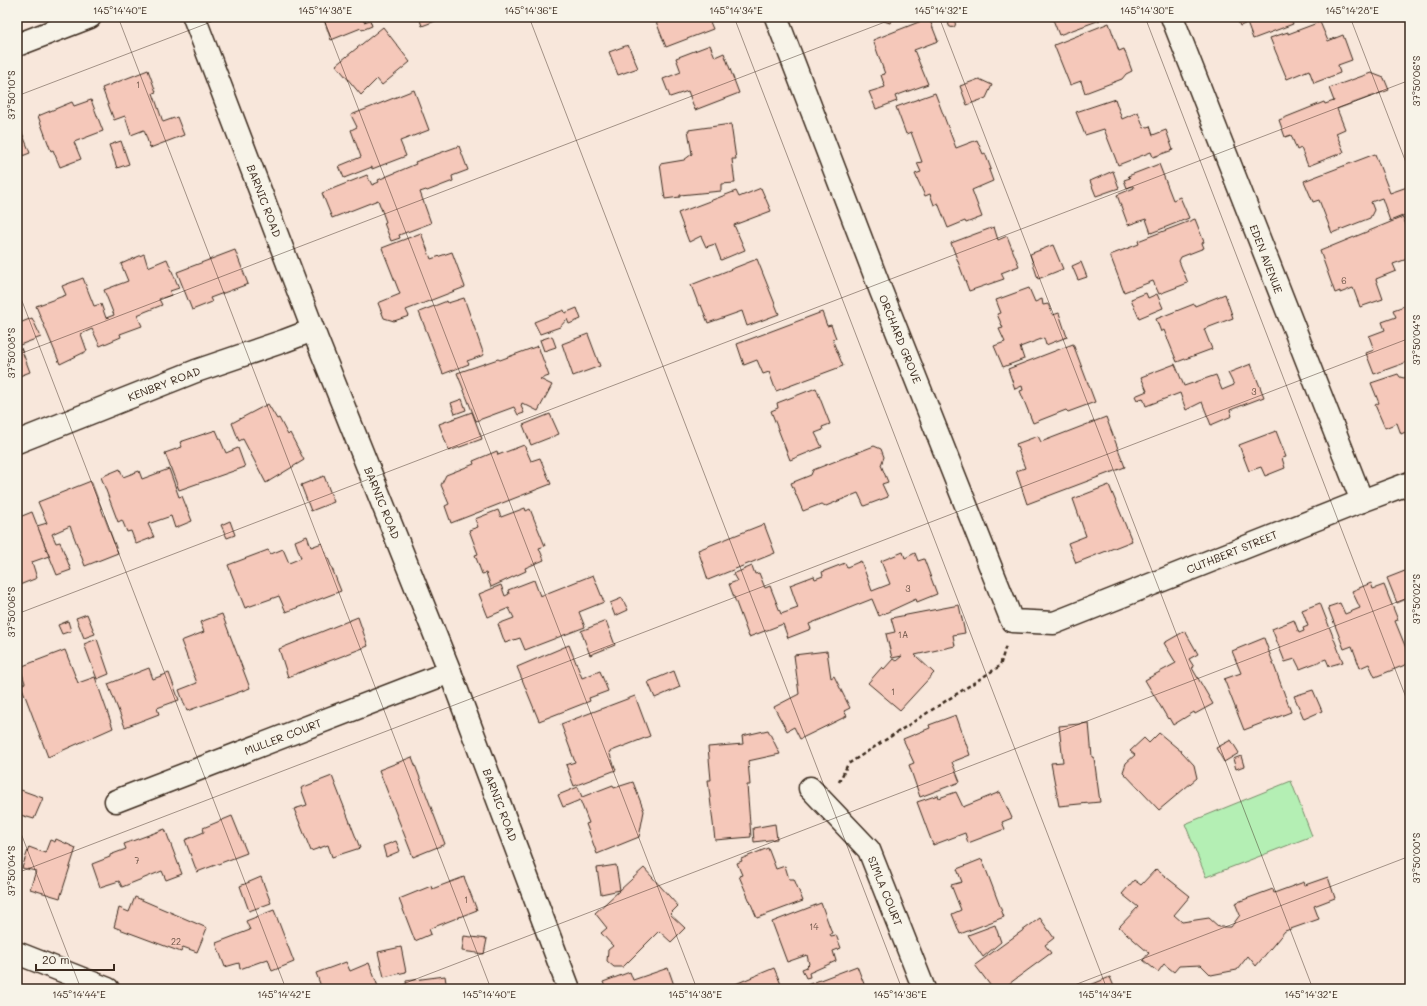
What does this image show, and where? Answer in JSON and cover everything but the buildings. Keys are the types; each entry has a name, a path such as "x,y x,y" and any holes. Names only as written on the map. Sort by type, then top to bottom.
{"street":[{"path":"17,45 90,17"},
{"name":"BARNIC ROAD","path":"194,17 313,330 450,672 569,989"},
{"name":"ORCHARD GROVE","path":"776,17 878,284 1012,621"},
{"name":"EDEN AVENUE","path":"1172,17 1362,501"},
{"name":"KENBRY ROAD","path":"17,442 196,371 313,330"},
{"name":"CUTHBERT STREET","path":"1012,621 1054,623 1410,483"},
{"name":"MULLER COURT","path":"116,801 450,672"},
{"name":"SIMLA COURT","path":"810,788 869,850 924,989"},
{"path":"17,953 108,989"}],"path":[{"path":"827,806 848,764 1000,666 1012,621"}],"green space":[{"path":"1291,781 1312,836 1206,877 1185,824"}]}
